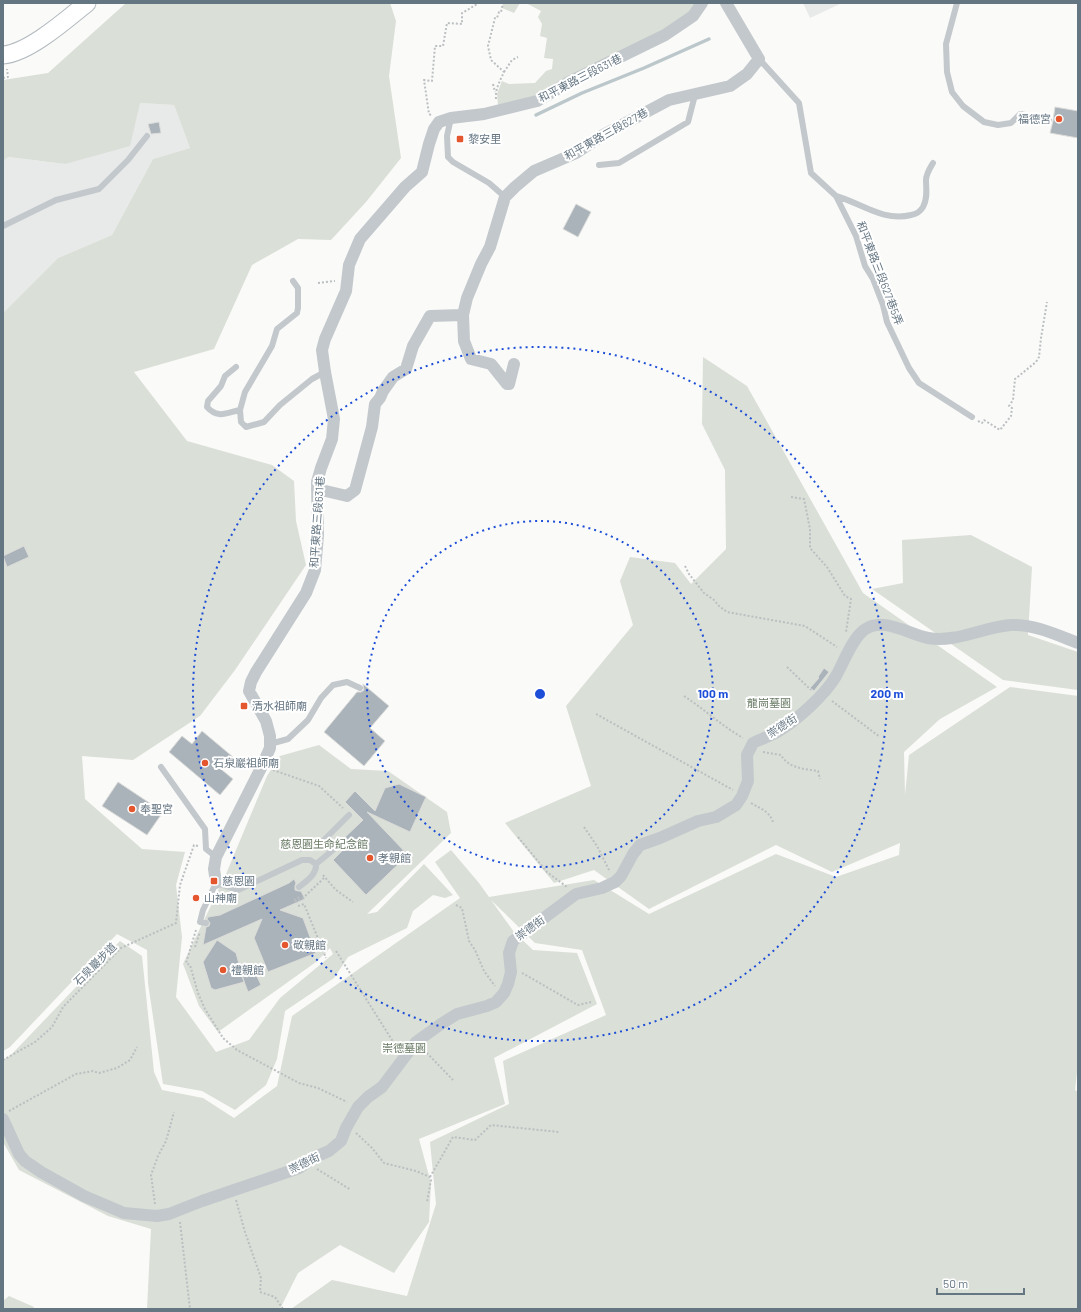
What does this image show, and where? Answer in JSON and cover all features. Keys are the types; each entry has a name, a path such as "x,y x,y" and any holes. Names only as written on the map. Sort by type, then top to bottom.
{"main road":[{"path":"5,62 23,48 45,35 87,3"}],"street":[{"name":"和平東路三段631巷","path":"216,884 211,853 262,766 270,748 270,736 266,721 249,691 251,682 306,593 315,570 318,535 317,489 321,468 332,439 334,419 322,350 325,339 346,291 349,265 360,239 405,186 422,172 428,144 434,129 445,120 484,114 537,100 569,82 665,35 693,16 702,3"},
{"path":"726,3 759,59"},
{"name":"和平東路三段627巷","path":"514,364 509,384 507,384 491,364 471,359 464,341 462,315 481,264 490,248 505,198 515,187 534,171 576,153 603,135 669,100 730,86 747,74 759,59"},
{"path":"317,489 347,496 355,490 372,427 375,404 393,376 406,369 413,346 430,316 462,315"},
{"name":"崇德街","path":"747,740 776,733 821,696 835,677 856,639 865,629 877,624 888,625 929,638 948,639 1011,625 1024,626 1036,628 1078,643"},
{"path":"615,882 621,876 633,854 640,845 698,821 716,817 736,805 742,796 748,781 747,740"},
{"name":"崇德街","path":"3,1119 19,1154 25,1161 41,1172 84,1196 124,1213 157,1216 169,1214 233,1190 299,1168 315,1157 329,1151 341,1141 346,1128 358,1107 382,1087 416,1042 457,1014 487,1006 496,1002 504,994 511,972 509,953 513,941 576,894 602,888 615,882"}],"lane":[{"path":"957,3 946,44 947,72 952,92 962,106 984,122 998,125 1011,123 1020,114 1049,120"},
{"name":"和平東路三段627巷5弄","path":"759,59 799,104 811,173 836,196 856,236 865,266 874,280 883,305 887,322 909,368 919,383 972,417"},
{"path":"599,165 619,163 688,122 695,95"},
{"path":"445,120 448,157 453,162 488,183 505,198"},
{"path":"3,226 56,200 99,189 128,160 147,136"},
{"path":"836,196 849,200 868,210 882,215 901,218 919,213 924,207 927,193 926,180 928,170 933,163"},
{"path":"293,281 298,288 297,313 277,329 272,346 245,392 240,410 241,422 246,428 264,422 280,405 312,379 325,372"},
{"path":"236,366 225,376 221,386 208,401 208,407 213,413 220,415 240,410"},
{"path":"270,744 288,739 308,720 321,698 333,685 347,682 360,688"},
{"path":"161,767 204,829 211,853"},
{"path":"316,864 333,850 324,840 349,815"},
{"path":"206,923 200,922 203,910 216,884 238,890 302,860 310,860 316,864"},
{"path":"298,887 315,873 317,869 316,864"}],"path":[{"path":"445,120 429,114 424,80 432,81 435,46 443,46 447,23 462,24 462,13 479,3"},
{"path":"503,3 501,12 499,12 497,18 495,18 488,46 491,60 504,72"},
{"path":"495,93 504,72 512,60 518,58"},
{"path":"3,78 8,76 5,62"},
{"path":"493,84 497,110"},
{"path":"972,417 982,423 984,420 1000,430 1011,416 1012,408 1009,406 1013,400 1015,379 1036,362 1039,357 1047,302"},
{"path":"791,497 804,499 810,529 810,548 827,567 845,596 851,599 846,636"},
{"path":"685,566 689,574 704,592 727,612 805,626 840,649"},
{"path":"787,667 821,696 835,704 880,736"},
{"path":"684,696 762,752 781,754 784,760 797,768 818,771 820,779"},
{"path":"596,714 742,796"},
{"path":"262,766 319,786 349,815"},
{"path":"752,804 766,811 773,822"},
{"path":"584,827 597,846 615,882"},
{"path":"518,837 547,872 576,894"},
{"name":"石泉巖步道","path":"3,1060 36,1042 52,1027 63,1007 121,948 176,923 180,885 194,845 211,853"},
{"path":"300,850 302,851 309,846 311,848"},
{"path":"321,873 336,890 353,902"},
{"path":"295,902 321,882 324,877"},
{"path":"298,906 304,904 326,958"},
{"path":"456,904 462,908 469,942 475,950 484,971 498,990 504,994"},
{"path":"196,930 186,963 190,965 198,993 205,1009 223,1038 237,1050 299,1083 318,1088 348,1102"},
{"path":"195,947 200,932"},
{"path":"336,951 403,1058"},
{"path":"511,972 521,972 578,1005 591,1002"},
{"path":"416,1042 453,1080"},
{"path":"3,1114 76,1074 94,1071 99,1073 117,1068 130,1060 137,1047"},
{"path":"157,1216 152,1175 158,1156 166,1141 174,1112"},
{"path":"427,1202 431,1180 430,1177 453,1137 475,1140 490,1125 560,1132"},
{"path":"346,1128 354,1132 372,1148 384,1163 416,1171 430,1177"},
{"path":"307,1163 351,1190"},
{"path":"233,1190 245,1232 261,1278 260,1292 275,1297 283,1309"},
{"path":"178,1210 190,1309"}],"shaded area":[{"path":"803,3 842,3 810,18"},
{"path":"140,103 174,105 190,148 153,159 112,235 58,258 3,313 3,161 7,157 65,164"}],"green space":[{"name":"慈恩園生命紀念館","path":"126,3 390,3 396,21 389,76 401,158 366,202 331,240 298,239 252,265 214,349 134,372 187,441 272,465 294,481 296,521 306,565 235,670 200,716 133,760 82,756 85,799 142,849 185,852 176,885 182,937 176,997 216,1052 249,1040 280,998 333,954 330,948 316,962 218,1032 199,1006 183,964 226,874 267,776 280,756 319,745 351,769 388,771 447,812 451,833 367,914 377,912 424,864 453,895 445,898 433,895 413,911 407,928 348,957 334,978 285,1011 277,1059 266,1085 235,1110 202,1091 163,1084 148,983 147,950 117,934 10,1047 3,1051 3,313 58,258 112,235 153,159 190,148 174,105 140,103 130,146 65,164 8,157 3,161 3,80 48,73"},
{"path":"503,3 520,3 514,13 502,8"},
{"path":"526,3 696,3 688,13 670,26 536,96 498,105 497,94 502,81 509,84 535,83 546,71 552,69 553,59 544,58 547,38 540,36 542,24 538,17 541,11"},
{"path":"703,357 747,386 863,593 997,687 940,719 904,752 905,795 909,755 1010,687 1078,696 1078,1063 1075,1090 1078,1092 1078,1309 291,1309 332,1280 407,1296 436,1204 430,1142 509,1104 503,1061 606,1015 582,950 535,943 491,900 514,932 533,950 577,953 597,1004 494,1058 505,1104 419,1139 431,1183 429,1222 394,1273 340,1245 298,1273 280,1309 147,1309 151,1229 108,1216 19,1170 3,1142 3,1060 11,1055 120,941 142,956 154,1072 162,1090 203,1098 234,1118 277,1086 292,1016 460,898 435,862 451,850 489,897 594,880 649,914 776,854 836,877 899,855 900,843 832,872 776,845 649,909 594,870 554,883 505,823 591,786 566,706 633,625 620,581 630,557 675,563 691,584 726,549 725,470 702,424"},
{"path":"971,535 1032,567 1028,635 1078,652 1078,690 1003,680 872,589 903,583 902,540"},
{"path":"9,1296 34,1307 33,1309 3,1309 3,1301"}],"building":[{"path":"1055,107 1078,111 1078,138 1050,133"},
{"path":"159,122 161,133 151,134 148,124"},
{"path":"576,204 591,212 578,237 563,229"},
{"path":"24,546 29,557 7,567 3,556"},
{"path":"824,668 829,672 814,691 810,688 819,678 818,677"},
{"path":"363,684 389,706 370,728 385,741 364,766 324,732 357,692 364,690"},
{"name":"石泉巖祖師廟","path":"202,731 233,757 222,770 233,779 220,795 169,752 182,736 192,744"},
{"name":"奉聖宮","path":"118,782 163,812 147,835 102,806"},
{"path":"399,784 426,797 410,832 367,812 408,855 366,895 333,860 343,850 338,844 363,820 345,802 355,791 375,811 385,788"},
{"path":"294,879 296,883 295,890 301,891 305,899 280,910 303,918 316,953 268,972 254,938 262,919 203,945 206,927 209,926 210,923 207,919 208,917 220,915 289,883"},
{"name":"禮親館","path":"217,940 236,953 244,982 215,990 211,988 203,962"},
{"path":"255,972 261,985 248,992 242,976"}],"waterway":[{"path":"536,115 582,93 644,68 709,39"}],"place":[{"name":"福德宮","path":"1059,119"},
{"name":"黎安里","path":"460,139"},
{"name":"清水祖師廟","path":"244,706"},
{"name":"石泉巖祖師廟","path":"205,763"},
{"name":"奉聖宮","path":"132,809"},
{"name":"孝親館","path":"370,858"},
{"name":"慈恩園","path":"214,881"},
{"name":"山神廟","path":"196,898"},
{"name":"敬親館","path":"285,945"},
{"name":"禮親館","path":"223,970"}],"park label":[{"name":"龍崗墓園","path":"769,703"},
{"name":"崇德墓園","path":"404,1048"}]}
